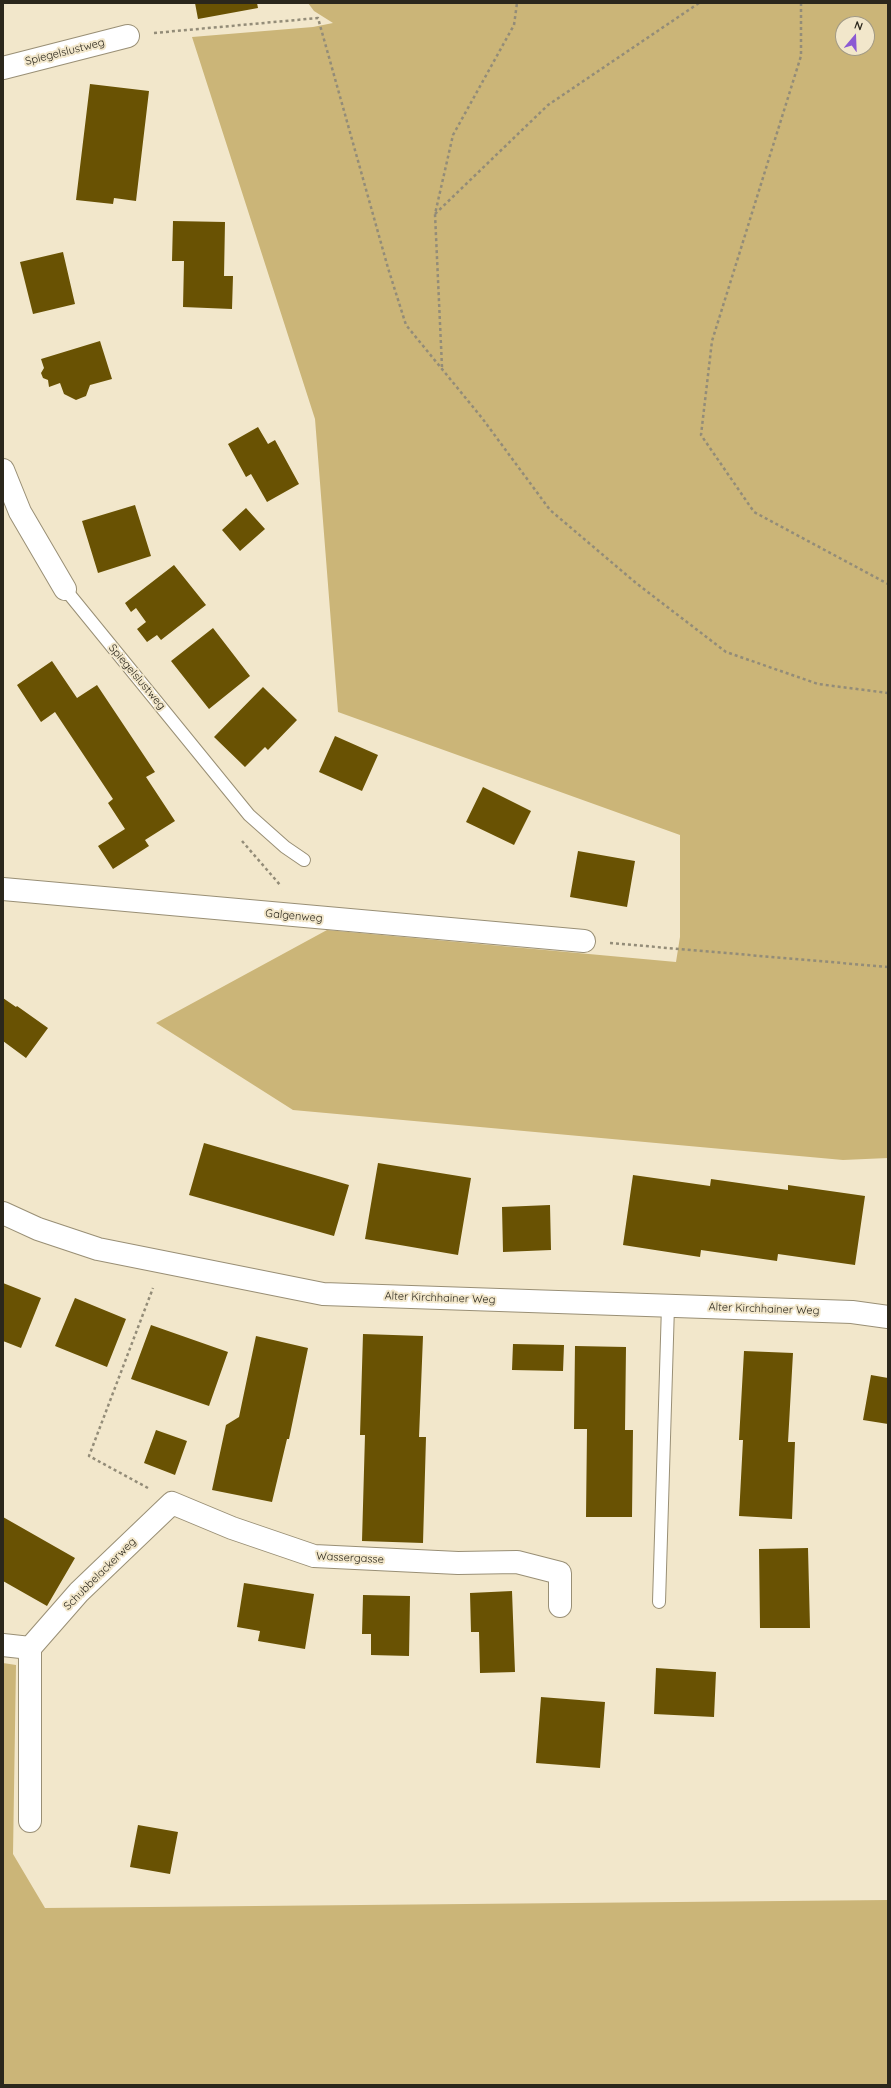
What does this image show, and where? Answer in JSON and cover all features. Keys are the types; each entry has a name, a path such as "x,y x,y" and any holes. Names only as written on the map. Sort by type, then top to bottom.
{"street":[{"name":"Spiegelslustweg","path":"3,68 128,36"},
{"name":"Spiegelslustweg","path":"3,470 20,512 66,589"},
{"name":"Galgenweg","path":"3,889 584,941"},
{"name":"Alter Kirchhainer Weg","path":"3,1213 38,1229 98,1249 322,1294 852,1312 888,1317"},
{"name":"Wassergasse","path":"172,1503 232,1528 314,1556 458,1563 518,1562 560,1574 560,1606"},
{"name":"Schubbelackerweg","path":"30,1648 79,1592 172,1503"},
{"path":"3,1645 30,1648 30,1821"}],"lane":[{"name":"Spiegelslustweg","path":"66,589 249,815 285,847 304,860"},
{"path":"659,1602 668,1306"}],"path":[{"path":"442,367 435,214 453,135 514,25 517,3"},
{"path":"435,214 548,106 699,3"},
{"path":"801,3 801,56 712,341 701,434 754,512 888,584"},
{"path":"128,36 318,18 388,268 406,324 442,367 550,510 636,583 726,652 818,684 888,693"},
{"path":"584,941 888,967"},
{"path":"162,1263 89,1456 120,1472 172,1503"}],"shaded area":[{"path":"308,3 888,3 888,1158 843,1160 293,1110 156,1023 327,930 676,962 680,937 680,835 338,712 315,419 192,37 313,27 333,23 314,11"},
{"path":"3,1663 16,1665 13,1854 45,1908 888,1900 888,2085 3,2085"}],"building":[{"path":"195,3 257,3 258,8 198,19"},
{"path":"90,84 149,91 136,201 114,198 113,204 76,200"},
{"path":"173,221 225,222 224,276 233,276 232,309 183,307 184,261 172,261"},
{"path":"63,252 75,304 33,314 20,262"},
{"path":"100,341 112,379 90,385 86,396 76,400 64,394 60,383 49,387 48,380 43,378 41,373 44,368 41,359"},
{"path":"258,427 268,444 275,440 299,484 267,502 251,474 246,477 228,444"},
{"path":"135,505 151,556 98,573 82,521"},
{"path":"246,508 265,529 240,551 222,530"},
{"path":"174,565 206,605 161,640 157,635 147,642 137,629 146,622 136,608 131,612 125,603"},
{"path":"213,628 250,676 209,709 171,661"},
{"path":"52,661 77,698 97,685 155,772 146,777 175,821 145,840 149,846 113,869 98,846 125,829 108,803 113,799 55,712 41,722 17,685"},
{"path":"263,687 297,720 268,750 265,747 245,767 214,737"},
{"path":"335,736 378,755 362,791 319,772"},
{"path":"483,787 531,811 514,845 466,822"},
{"path":"578,851 635,861 627,907 570,897"},
{"path":"3,998 48,1028 26,1058 3,1041"},
{"path":"204,1143 349,1185 334,1236 189,1195"},
{"path":"378,1163 471,1178 458,1255 365,1239"},
{"path":"633,1175 710,1186 711,1179 788,1190 788,1185 865,1196 855,1265 778,1254 777,1261 701,1250 700,1257 623,1245"},
{"path":"550,1205 551,1250 503,1252 502,1207"},
{"path":"3,1283 41,1298 21,1348 3,1341"},
{"path":"75,1298 126,1319 107,1367 55,1346"},
{"path":"151,1325 228,1352 209,1406 131,1379"},
{"path":"363,1334 423,1336 419,1437 426,1437 423,1543 362,1541 365,1435 360,1435"},
{"path":"256,1336 308,1348 289,1439 287,1439 272,1502 212,1490 226,1425 239,1417"},
{"path":"513,1344 564,1345 563,1371 512,1370"},
{"path":"575,1346 626,1347 625,1430 633,1430 632,1517 586,1517 587,1429 574,1429"},
{"path":"744,1351 793,1353 788,1442 795,1442 792,1519 739,1516 743,1440 739,1440"},
{"path":"871,1375 888,1378 888,1424 863,1420"},
{"path":"156,1430 187,1441 175,1475 144,1463"},
{"path":"3,1517 75,1558 47,1606 3,1581"},
{"path":"808,1548 810,1628 760,1628 759,1549"},
{"path":"244,1583 314,1594 305,1649 258,1641 260,1631 237,1627"},
{"path":"512,1591 515,1672 480,1673 479,1632 471,1632 470,1593"},
{"path":"363,1595 410,1596 409,1656 371,1655 371,1634 362,1634"},
{"path":"656,1668 716,1672 714,1717 654,1714"},
{"path":"541,1697 605,1702 600,1768 536,1763"},
{"path":"138,1825 178,1832 170,1874 130,1867"}]}
